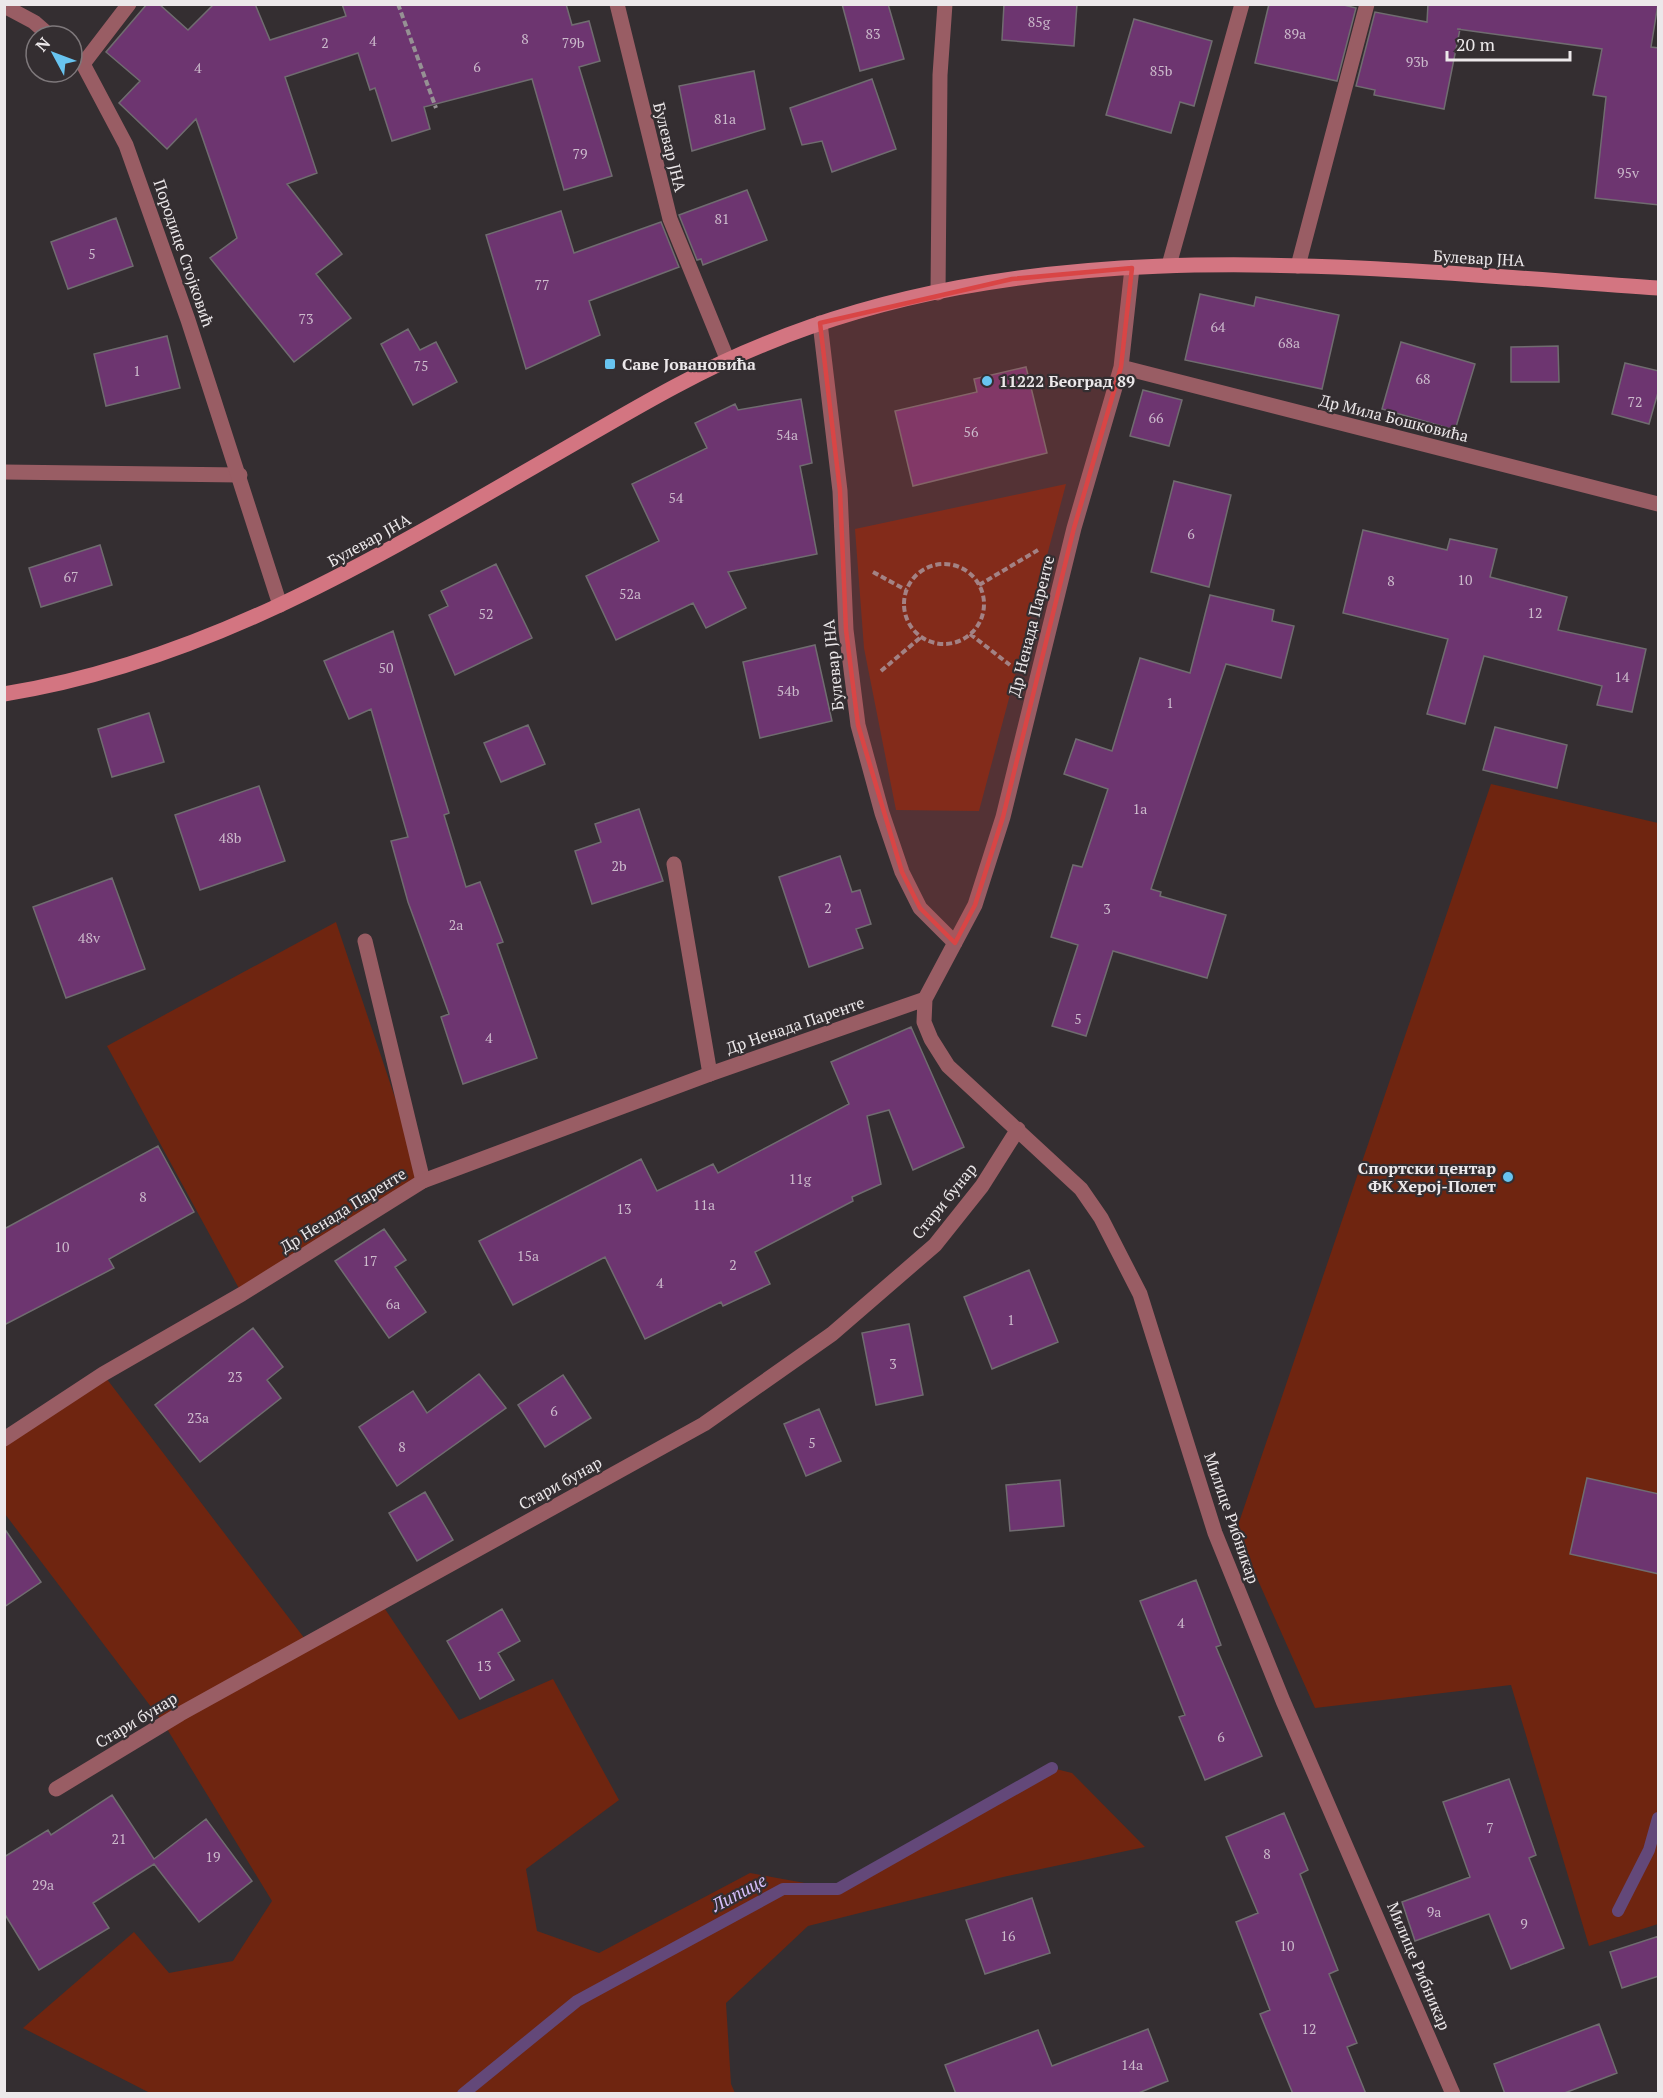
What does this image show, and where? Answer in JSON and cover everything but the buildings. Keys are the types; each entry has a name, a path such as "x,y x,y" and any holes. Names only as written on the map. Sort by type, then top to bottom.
{"main road":[{"name":"Булевар ЈНА","path":"4,694 127,666 200,641 352,571 641,405 728,361 762,345 861,310 1012,279 1169,265 1298,266 1659,288"}],"street":[{"path":"84,53 129,4"},
{"name":"Булевар ЈНА","path":"617,4 670,219 728,361"},
{"path":"938,293 940,75 945,4"},
{"path":"1169,265 1242,4"},
{"path":"1298,266 1367,4"},
{"path":"4,6 36,24"},
{"name":"Породице Стојковић","path":"84,70 126,145 240,475 280,605"},
{"name":"Др Ненада Паренте","path":"4,1439 103,1374 242,1294 423,1181 710,1074 925,999 975,905 1004,817 1074,528 1121,367 1132,268"},
{"name":"Булевар ЈНА","path":"820,323 840,491 846,619 852,694 858,725 882,813 902,872 920,908 955,943"},
{"name":"Др Мила Бошковића","path":"1121,367 1659,504"},
{"path":"4,472 240,475"},
{"path":"674,864 710,1074"},
{"path":"365,941 423,1181"},
{"name":"Милице Рибникар","path":"925,999 924,1022 931,1039 948,1066 1081,1189 1101,1218 1140,1294 1215,1533 1283,1701 1454,2094"},
{"name":"Стари бунар","path":"56,1789 172,1719 722,1411 832,1334 935,1245 982,1186 1017,1129"}],"path":[{"path":"398,4 436,108"},
{"path":"979,585 1074,528"},
{"path":"948,564 960,567 979,585 984,597 979,623 970,633 946,644 921,637 905,616 906,590 913,578 934,565 948,564"},
{"path":"970,633 1035,685"},
{"path":"852,694 921,637"}],"highlighted area":[{"path":"1132,268 1121,367 1074,528 1003,817 975,905 955,943 920,908 902,872 858,725 846,630 840,491 820,323 1012,279"}],"shaded area":[{"path":"1066,484 979,811 896,810 864,648 855,529"},
{"name":"Спортски центар ФК Херој-Полет","path":"1491,784 1658,823 1658,1924 1589,1946 1511,1685 1315,1708 1236,1531"},
{"path":"336,922 423,1181 242,1294 107,1046"},
{"path":"103,1374 308,1643 381,1603 459,1720 553,1679 619,1800 526,1869 537,1931 599,1953 750,1873 838,1889 1052,1768 1072,1773 1145,1847 1003,1877 808,1926 726,2003 731,2084 735,2093 150,2093 23,2028 134,1932 169,1973 233,1961 272,1901 164,1724 5,1514 5,1439"}],"waterway":[{"name":"Липице","path":"463,2094 577,2001 783,1889 838,1889 1052,1768"},
{"path":"1618,1911 1649,1850 1658,1818"}],"place":[{"name":"Саве Јовановића","path":"610,364"},
{"name":"11222 Београд 89","path":"987,381"},
{"name":"Спортски центар ФК Херој-Полет","path":"1508,1177"}]}
